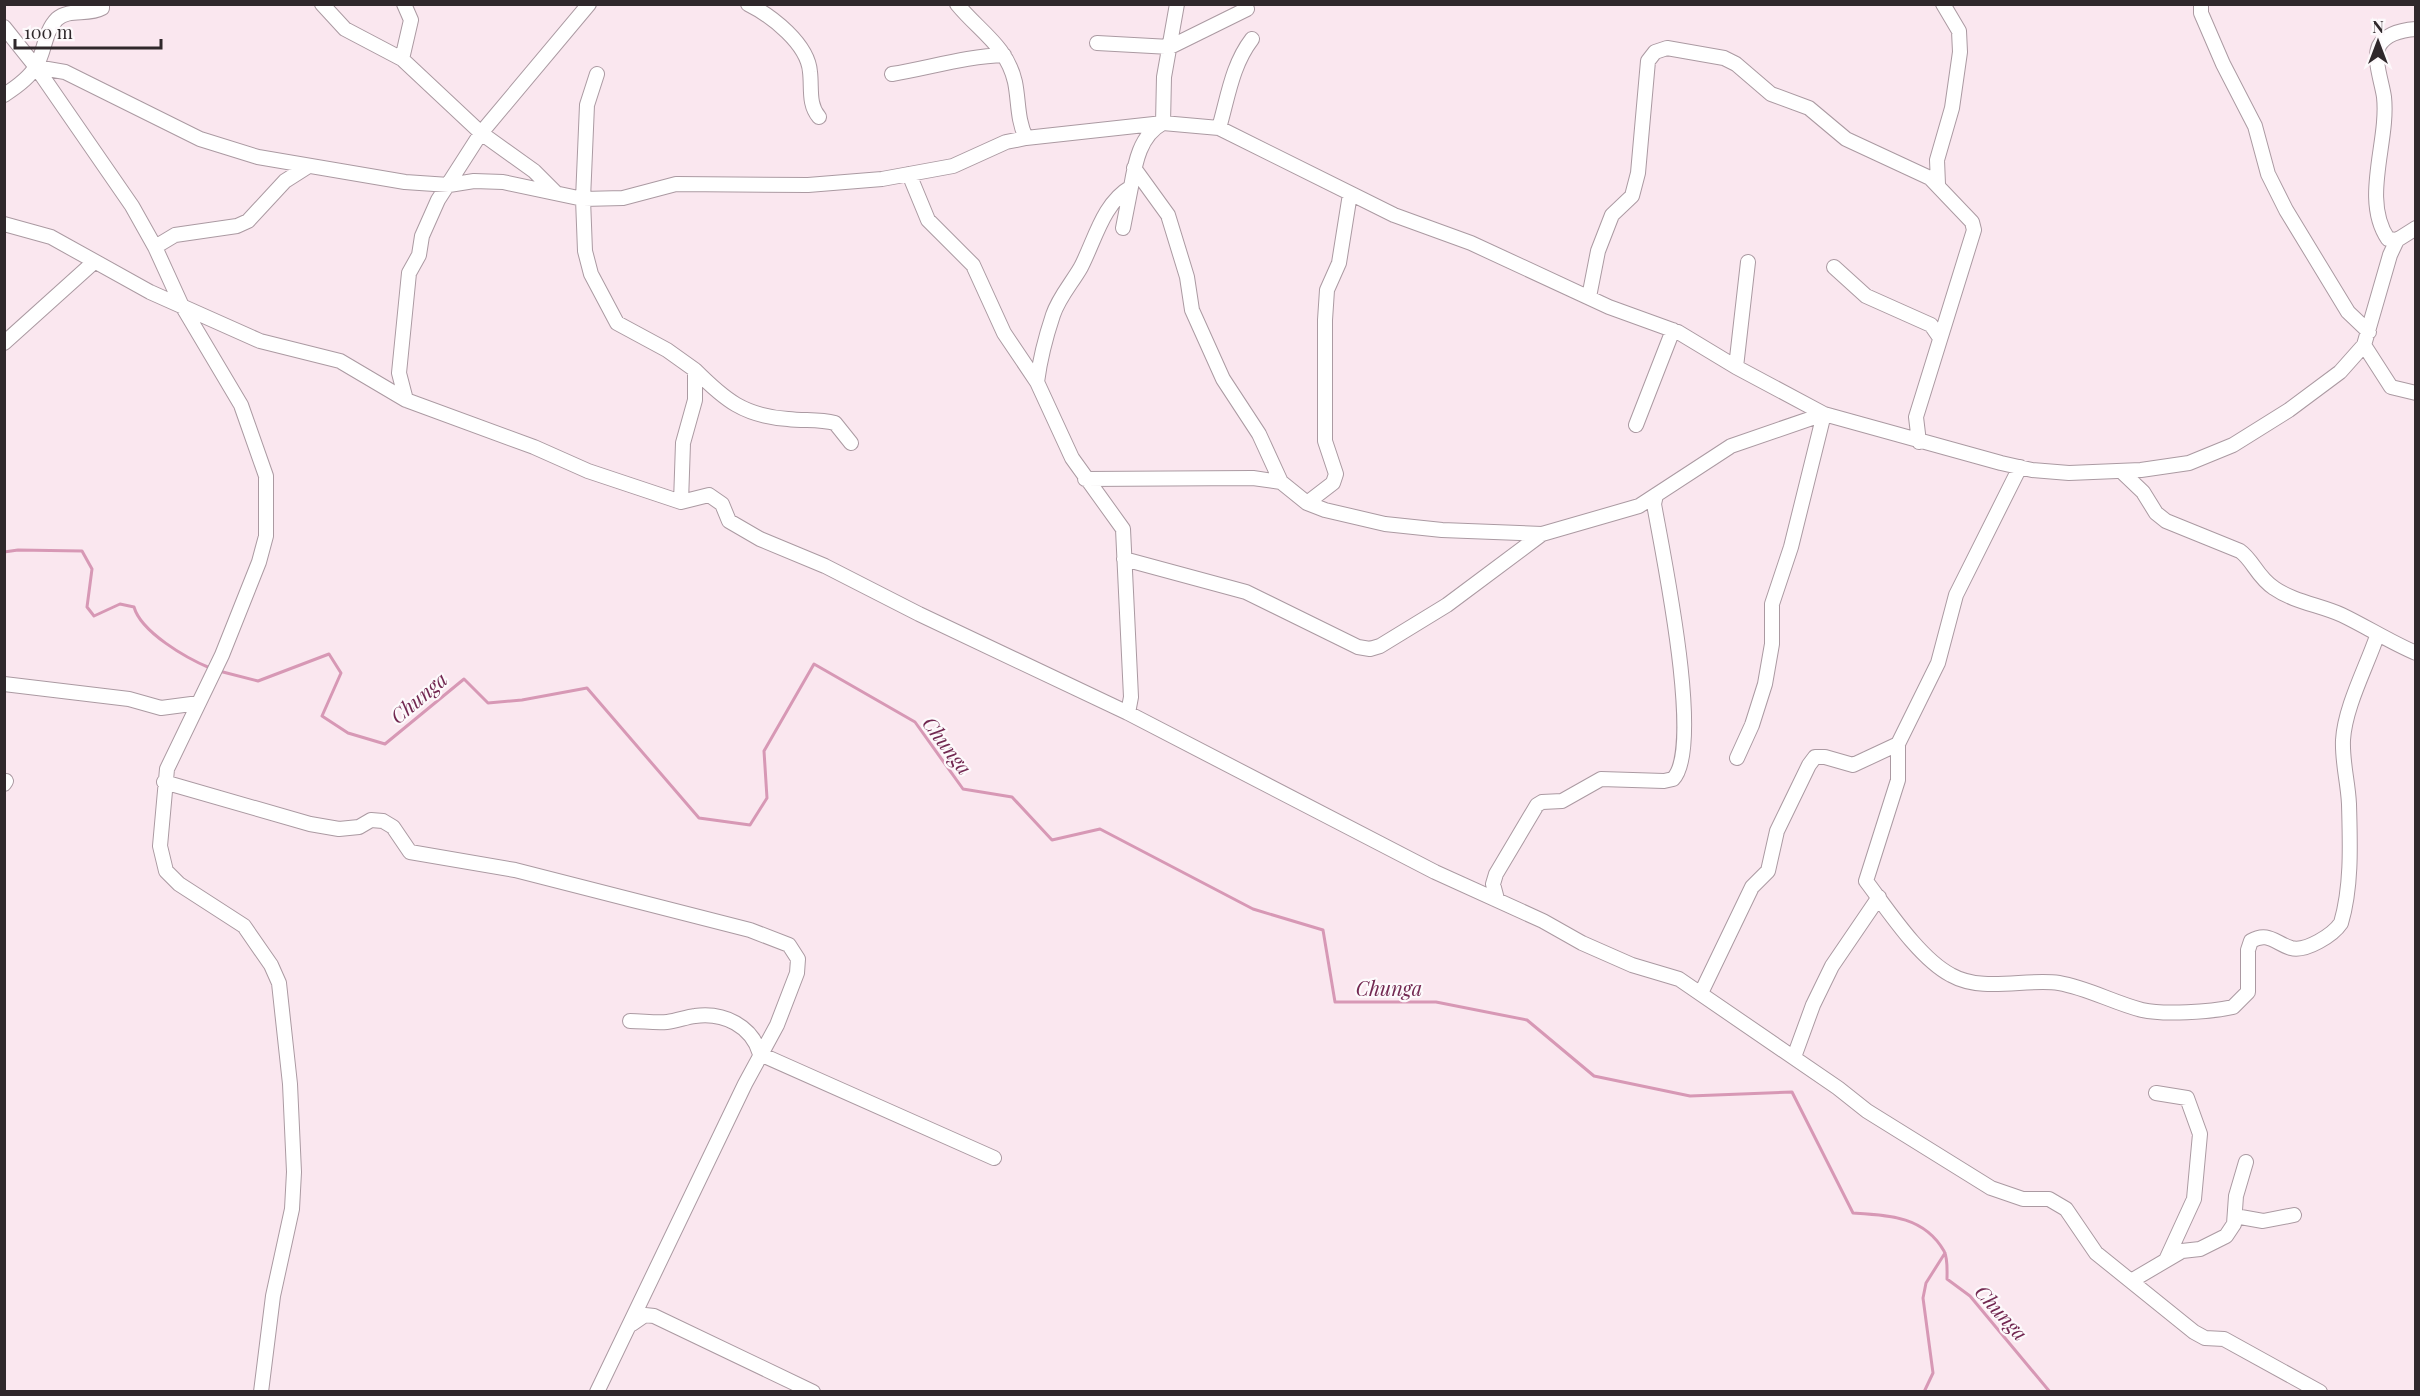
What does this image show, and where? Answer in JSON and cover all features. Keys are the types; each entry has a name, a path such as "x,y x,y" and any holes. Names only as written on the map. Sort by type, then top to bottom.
{"street":[{"path":"4,95 15,89 36,67 47,34 57,19 66,14 92,14 102,4"},
{"path":"322,4 345,29 402,59 481,133 534,171 556,193"},
{"path":"402,59 411,20 404,4"},
{"path":"406,400 399,373 409,273 419,255 422,236 438,200 481,133 589,4"},
{"path":"957,4 993,39 1004,55 1015,81 1019,119 1026,138"},
{"path":"1163,123 1164,77 1177,4"},
{"path":"1938,184 1937,160 1952,108 1960,52 1959,31 1943,4"},
{"path":"2201,4 2201,13 2223,64 2255,126 2268,174 2286,210 2366,339 2391,387 2415,393"},
{"path":"754,6 802,46 809,63 812,105 819,117"},
{"path":"1097,43 1170,47 1247,9"},
{"path":"4,27 36,67 132,206 155,247 181,304 241,405 266,476 266,536 259,562 215,670 167,769 164,782 160,846 166,871 179,884 244,926 271,965 279,983 290,1084 294,1172 292,1209 273,1296 261,1392"},
{"path":"2397,240 2388,238 2377,218 2378,174 2384,123 2378,50 2385,39 2395,33 2415,29"},
{"path":"1219,128 1234,70 1252,39"},
{"path":"1589,297 1599,251 1612,215 1632,196 1638,173 1648,61 1655,52 1667,48 1704,53 1730,61 1771,94 1809,108 1845,139 1938,184 1972,222 1974,230 1916,417 1919,442"},
{"path":"892,74 942,66 970,58 1004,55"},
{"path":"36,67 65,72 200,138 258,157 389,180 449,184 474,181 503,182 583,199 623,198 676,184 808,185 909,174 953,166 1006,142 1026,138 1163,123 1219,128 1394,215 1471,243 1589,297 1673,330 1824,414 1919,442 2020,467 2069,473 2121,471 2188,463 2233,445 2289,410 2340,372 2366,339 2390,255 2397,240 2415,228"},
{"path":"597,74 587,105 583,199 584,240 591,274 610,314 617,322 667,350 695,370 743,411 788,419 835,423 851,443"},
{"path":"1123,228 1134,168 1151,129 1163,123"},
{"path":"155,247 176,235 237,226 248,221 285,181 307,167"},
{"path":"1134,168 1168,215 1187,278 1192,310 1223,379 1259,434 1281,482 1307,502 1325,510 1385,524 1442,530 1542,534 1639,506 1731,446 1824,414"},
{"path":"909,174 925,215 973,265 1004,333 1037,382 1059,435 1086,479 1123,529 1131,697 1128,712"},
{"path":"1037,382 1039,367 1059,301 1080,268 1108,209 1116,198 1131,187"},
{"path":"1307,502 1333,483 1336,474 1325,441 1327,290 1339,263 1350,194"},
{"path":"4,224 51,237 150,292 260,341 350,366 406,400 534,447 588,471 681,502 709,495 722,504 729,521 760,539 825,566 919,614 1128,712 1443,876 1497,899 1582,943 1632,965 1679,979 1867,1111 1991,1188 2023,1199 2049,1199 2066,1209 2096,1253 2194,1332 2205,1338 2224,1339 2320,1392"},
{"path":"4,343 94,262"},
{"path":"1736,367 1748,262"},
{"path":"1834,267 1866,296 1931,325 1940,338"},
{"path":"1636,425 1673,330"},
{"path":"681,502 683,443 695,400 695,370"},
{"path":"1737,758 1752,725 1765,684 1772,644 1772,604 1791,547 1824,414"},
{"path":"2020,467 1956,595 1938,663 1898,744 1898,780 1866,881 1935,964 1953,976 2000,985 2060,983 2152,1011 2233,1007 2248,992 2248,950 2251,941 2263,936 2272,937 2289,948 2299,948 2323,938 2341,923 2349,863 2349,803 2343,765 2343,738 2351,706 2377,636"},
{"path":"2121,471 2143,492 2156,513 2166,521 2240,551 2246,555 2257,574 2276,590 2341,615 2377,636 2415,653"},
{"path":"1086,479 1252,478 1281,482"},
{"path":"1497,899 1493,884 1496,874 1537,805 1542,802 1562,801 1600,779 1664,782 1676,775 1680,766 1683,689 1654,504 1656,495"},
{"path":"1124,559 1246,592 1358,647 1370,649 1380,646 1447,605 1542,534"},
{"path":"4,684 129,699 160,708 199,703"},
{"path":"1701,993 1752,887 1768,871 1777,831 1815,757 1825,757 1853,765 1898,744"},
{"path":"164,782 310,824 339,829 359,827 371,820 383,821 393,827 410,852 515,870 750,930 789,945 798,959 797,973 777,1025 760,1054 631,1326 597,1392"},
{"path":"1794,1058 1813,1005 1832,966 1879,897"},
{"path":"630,1021 668,1022 696,1016 722,1018 740,1025 752,1034 760,1054 994,1158"},
{"path":"2156,1093 2187,1098 2200,1134 2193,1207 2166,1260"},
{"path":"2131,1281 2182,1251 2200,1250 2226,1236 2234,1224 2236,1196 2246,1162"},
{"path":"2235,1215 2263,1221 2294,1215"},
{"path":"631,1326 641,1316 654,1316 813,1392"}],"waterway":[{"name":"Chunga","path":"4,552 18,550 82,551 92,569 87,607 94,616 120,604 134,607 145,626 155,635 177,651 210,668"},
{"name":"Chunga","path":"219,671 258,681 329,654 341,673 322,716 348,733 385,744 464,679 488,703 522,700 587,688 699,818 750,825 767,798 764,751 814,664 915,722 963,789 1012,797 1052,840 1100,829 1253,909 1323,930 1335,1002 1436,1002 1527,1020 1594,1076 1690,1096 1792,1092 1853,1213 1904,1220 1916,1224 1936,1239 1945,1254 1947,1279 1970,1296 2050,1392"},
{"path":"1924,1392 1933,1373 1923,1298 1926,1283 1945,1253"}]}
